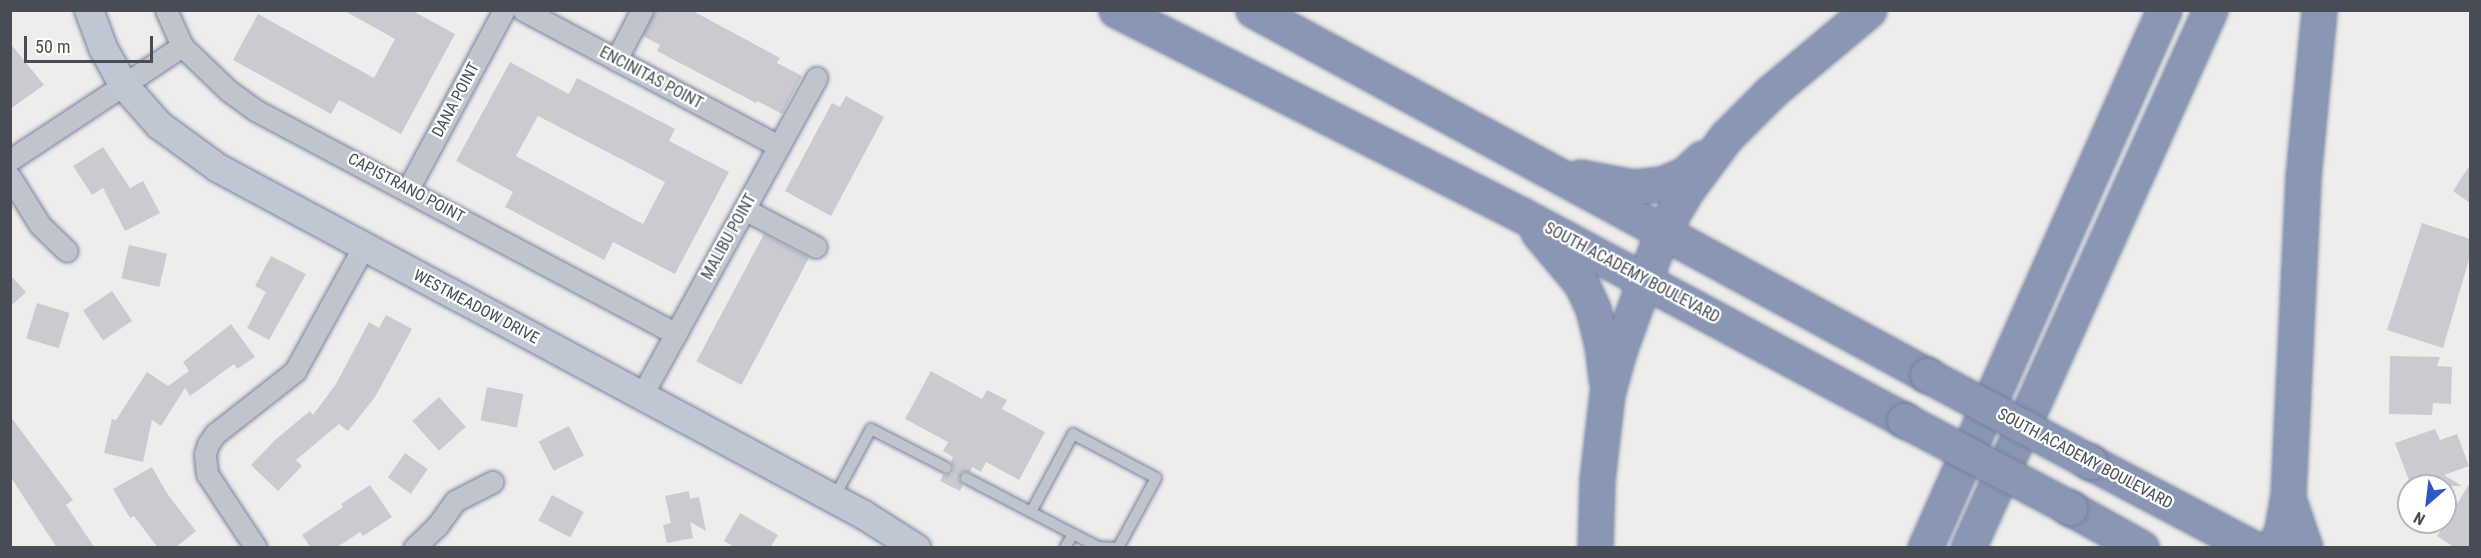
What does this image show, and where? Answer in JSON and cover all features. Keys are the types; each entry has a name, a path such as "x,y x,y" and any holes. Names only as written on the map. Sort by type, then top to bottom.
{"highway":[{"name":"SOUTH ACADEMY BOULEVARD","path":"1116,10 1644,278 2142,548"},
{"name":"SOUTH ACADEMY BOULEVARD","path":"1253,10 1927,375 2253,548"},
{"path":"1263,10 1296,34"},
{"path":"1549,171 1633,187 1662,184 1685,174 1772,91 1869,10"},
{"path":"1924,548 2164,10"},
{"path":"1968,548 2210,10"},
{"path":"2274,548 2282,529 2288,496 2303,177 2319,10"},
{"path":"1595,548 1597,480 1607,394 1644,278 1662,232 1686,191 1726,137"},
{"path":"1520,214 1560,255 1581,283 1593,309 1600,336 1607,394"},
{"path":"2288,496 2305,548"}],"street":[{"name":"WESTMEADOW DRIVE","path":"89,10 103,48 123,84 159,125 186,148 218,168 834,498 916,548"},
{"name":"CAPISTRANO POINT","path":"166,10 182,46 229,91 255,110 408,189 676,334"},
{"name":"DANA POINT","path":"408,189 504,10"},
{"name":"ENCINITAS POINT","path":"523,10 779,146"},
{"path":"616,60 642,10"},
{"path":"10,160 182,46"},
{"name":"MALIBU POINT","path":"642,396 816,78"},
{"path":"10,177 40,225 67,251"},
{"path":"744,209 816,247"},
{"path":"253,546 207,474 205,454 208,444 215,434 295,371 364,246"},
{"path":"414,548 437,526 455,501 492,482"}],"lane":[{"path":"834,498 871,429 947,468"},
{"path":"966,478 1073,534 1098,547 1117,548 1156,478 1073,434 1031,512"},
{"path":"1065,548 1073,534"}],"building":[{"path":"343,10 411,10 455,34 401,134 339,100 331,114 233,60 258,14 374,78 395,39"},
{"path":"655,10 691,10 780,58 777,63 802,76 782,114 757,101 756,103 657,51 660,45 643,36"},
{"path":"10,43 44,85 10,109"},
{"path":"510,62 569,94 577,78 675,129 669,141 729,172 675,274 613,242 604,260 505,207 513,192 456,161","holes":["538,116 665,182 643,224 516,156"]},
{"path":"846,96 884,117 831,216 785,191 832,103 840,107"},
{"path":"103,147 130,188 143,181 160,213 125,231 103,188 92,195 73,166"},
{"path":"2470,165 2470,203 2453,191"},
{"path":"2422,223 2470,239 2470,256 2443,348 2387,330"},
{"path":"764,234 809,258 741,385 696,361"},
{"path":"129,245 167,254 159,287 121,278"},
{"path":"271,256 306,274 269,340 247,328 266,292 255,286"},
{"path":"10,275 26,292 10,307"},
{"path":"112,291 132,321 103,340 83,311"},
{"path":"37,303 70,313 59,348 26,338"},
{"path":"386,315 412,329 375,397 348,431 339,424 296,460 302,466 278,491 251,465 275,440 310,411 313,415 336,384 369,322 379,328"},
{"path":"231,324 255,357 237,369 234,364 190,396 185,388 161,426 152,420 143,462 104,453 112,419 116,420 147,372 168,386 189,371 183,362"},
{"path":"2390,356 2440,357 2437,366 2452,367 2451,404 2433,403 2432,415 2389,414"},
{"path":"931,371 982,399 987,390 1007,400 1002,409 1045,432 1019,480 986,462 981,472 972,467 970,472 962,472 959,479 963,485 960,491 940,481 943,475 952,474 954,468 951,462 953,457 943,451 948,442 905,419"},
{"path":"487,387 523,394 517,427 481,420"},
{"path":"439,397 466,427 439,451 412,421"},
{"path":"10,416 73,500 66,505 95,548 57,548 10,476"},
{"path":"569,426 584,455 554,471 539,441"},
{"path":"2435,429 2440,440 2457,434 2469,466 2447,474 2407,474 2395,443"},
{"path":"405,453 428,469 411,494 388,478"},
{"path":"152,467 168,495 196,531 175,548 158,548 134,516 130,518 113,489"},
{"path":"2470,483 2470,548 2455,548 2437,536 2438,534 2457,534 2457,504"},
{"path":"370,485 392,517 363,536 360,532 336,548 311,548 302,535 343,507 341,504"},
{"path":"689,491 690,499 699,497 706,531 690,522 693,538 667,543 663,525 671,523 665,496"},
{"path":"552,495 584,512 570,538 538,521"},
{"path":"740,513 778,535 770,548 736,548 724,541"}]}
